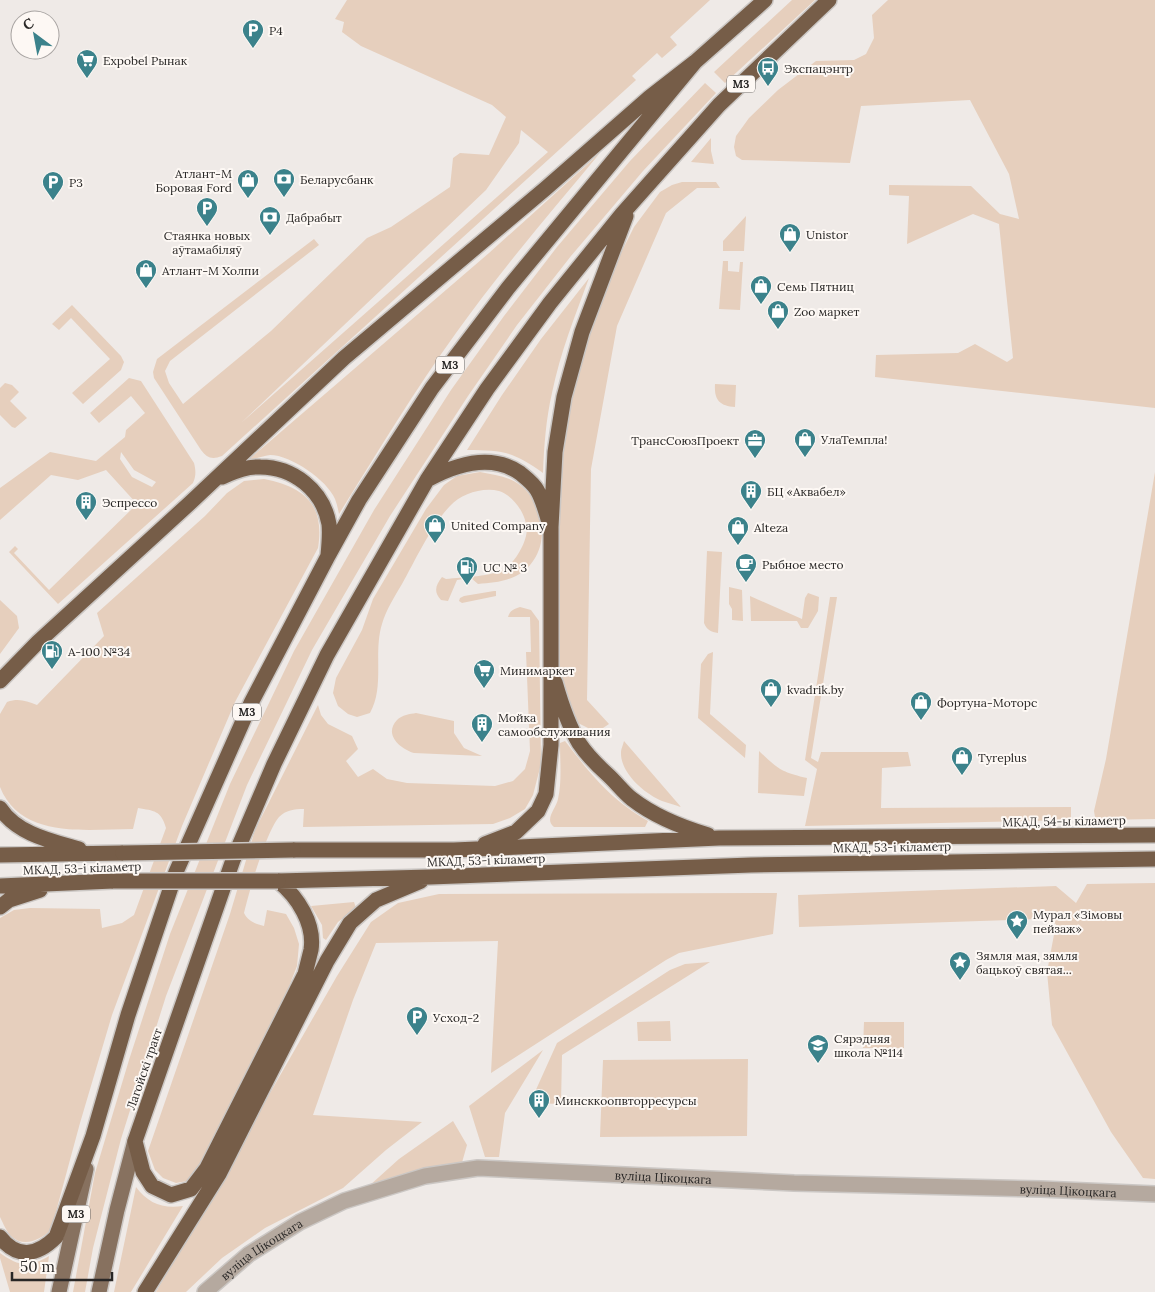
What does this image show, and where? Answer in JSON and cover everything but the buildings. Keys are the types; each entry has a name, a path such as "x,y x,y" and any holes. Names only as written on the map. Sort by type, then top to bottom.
{"highway":[{"name":"М3","path":"93,1136 128,1015 176,872 251,703 359,500 432,388 508,288 695,62 764,0"},
{"name":"М3","path":"427,480 487,389 550,303 635,200 719,105 829,0"},
{"path":"0,681 38,642 344,358 545,189 656,92 695,62"},
{"path":"454,850 488,844 516,832 538,810 546,794 551,745 550,527 555,452 564,397 582,332 624,220 635,200"},
{"path":"427,480 456,466 471,463 486,462 506,466 526,478 537,490 550,527"},
{"path":"214,480 238,470 259,466 278,470 300,479 317,495 326,514 329,524 328,556"},
{"name":"Лагойскі тракт","path":"135,1141 233,860 274,764 328,655 427,480"},
{"path":"550,664 560,701 573,731 590,758 631,798 649,811 693,831 719,838"},
{"path":"0,808 7,818 19,828 67,846 98,854"},
{"name":"МКАД, 54-ы кіламетр","path":"974,837 1155,835"},
{"name":"МКАД, 53-і кіламетр","path":"0,855 293,850 454,850 719,838 974,837"},
{"name":"МКАД, 53-і кіламетр","path":"0,886 113,881 278,881 430,877 751,865 1155,859"},
{"path":"145,1292 218,1174 327,961 350,923 376,900 430,877"},
{"path":"135,1141 143,1172 152,1186 171,1195 191,1189 207,1168 305,974 311,950 311,935 307,920 297,900 278,881"},
{"path":"0,907 9,900 62,884"},
{"path":"0,1236 7,1246 19,1252 34,1252 56,1238 93,1136"}],"main road":[{"name":"М3","path":"59,1292 93,1136"},
{"name":"Лагойскі тракт","path":"99,1292 117,1210 135,1141"}],"street":[{"name":"вуліца Цікоцкага","path":"205,1292 249,1254 300,1222 344,1201 425,1176 478,1168 794,1182 1155,1194"}],"shaded area":[{"path":"347,0 710,0 670,37 677,45 662,58 657,53 632,76 636,80 222,456 210,458 201,450 154,378 153,372 157,359 314,239 319,245 170,361 165,371 169,383 183,404 271,331 367,238 391,227 450,187 453,158 460,153 489,155 506,117 492,105 361,46 342,32 344,22 335,19","holes":["521,130 548,152 241,423 486,190 519,143"]},
{"path":"792,0 815,0 725,83 714,72"},
{"path":"888,0 1155,0 1155,408 875,377 876,355 958,353 975,344 1007,362 1013,358 999,224 973,214 907,244 909,196 889,195 889,185 971,186 1000,214 1019,219 1009,174 970,100 861,106 850,163 742,160 736,156 734,147 736,136 749,118 778,90 816,61 854,60 866,54 874,38 872,15"},
{"path":"705,83 716,93 643,171 571,256 517,325 390,516 312,650 247,785 166,996 121,1139 93,1248 85,1292 73,1292 95,1173 170,934 230,784 294,651 374,510 451,390 504,316 557,247 630,161"},
{"path":"711,138 714,164 691,162"},
{"path":"600,153 508,264 440,355 339,514 336,501 331,492 316,477 298,464 288,459 270,455 247,461 489,253"},
{"path":"682,182 716,182 720,188 697,188 666,213 617,326 591,469 587,700 609,724 600,730 590,729 578,723 572,716 560,675 560,481 571,390 582,352 615,265 634,227 660,192"},
{"path":"746,216 744,251 723,251 723,241"},
{"path":"723,261 728,261 728,271 739,272 740,262 743,262 740,310 719,309"},
{"path":"589,278 568,335 555,378 547,423 543,473 516,456 499,452 467,450 541,339"},
{"path":"72,305 121,356 124,362 121,370 83,404 72,393 110,359 71,318 59,330 52,324"},
{"path":"129,378 141,381 194,463 195,476 193,483 58,604 9,552 15,546 18,549 14,553 49,590 137,504 106,470 78,480 51,475 0,520 0,488 50,452 96,461 125,437 126,430 145,413 131,396 99,423 90,413","holes":["121,452 134,470 156,482 152,487 132,477 120,459"]},
{"path":"5,383 12,385 19,392 10,401 27,418 15,428 0,415 0,388"},
{"path":"715,384 736,385 735,407 725,405 719,401 715,394"},
{"path":"480,472 511,480 520,485 530,495 537,506 541,519 540,545 535,557 527,568 507,580 478,584 471,578 457,580 448,601 441,600 436,588 442,577 446,579 485,575 506,568 523,545 527,529 526,522 516,503 499,491 472,492 455,502 443,514 430,533 384,619 378,646 377,692 370,713 357,717 348,714 338,706 333,693 336,678 362,630 373,599 426,509 444,485 457,476"},
{"path":"1155,472 1155,819 1101,820 1095,817 1094,811 1106,759"},
{"path":"264,479 290,487 309,500 315,509 318,520 318,548 235,702 182,826 112,1015 51,1230 33,1241 22,1242 8,1233 0,1217 0,918 14,910 30,908 100,909 102,928 122,923 134,915 166,828 162,818 156,812 138,808 133,829 77,830 58,828 39,824 23,816 10,804 0,787 0,714 7,702 15,700 22,700 37,705 104,636 97,613 205,516 227,493 244,481"},
{"path":"707,551 722,552 718,633 710,630 704,623"},
{"path":"729,587 742,590 743,621 732,620 732,609 729,604"},
{"path":"496,591 496,596 462,603 459,601 464,596"},
{"path":"808,593 819,597 818,611 808,628 801,628 797,621 751,621 750,596 802,619 805,598"},
{"path":"830,597 837,597 811,758 818,762 821,752 908,752 911,766 882,768 881,808 1071,807 1071,820 805,826 817,769 805,760"},
{"path":"0,600 17,616 19,628 0,654"},
{"path":"520,607 531,610 539,621 541,764 533,795 525,809 510,818 493,824 303,827 304,809 290,810 279,817 264,848 244,913 252,922 264,926 267,910 286,914 294,928 299,944 297,966 281,1007 201,1167 187,1181 176,1183 163,1178 155,1170 148,1151 230,914 255,830 318,705 321,715 328,724 352,736 358,749 346,761 358,777 373,769 387,779 407,783 495,786 513,781 525,769 530,751 526,652 531,652 530,617 508,617 511,611"},
{"path":"713,652 710,714 746,745 745,758 698,718 701,664 708,654"},
{"path":"416,713 454,721 454,733 464,748 482,756 414,753 399,745 393,736 393,726 401,717"},
{"path":"565,741 602,786 623,804 648,821 645,827 554,827 551,824 550,817 557,803 559,792 560,743"},
{"path":"624,741 681,807 655,798 635,782 629,775 622,760 621,751"},
{"path":"759,751 780,769 807,778 804,796 758,793"},
{"path":"1155,883 1155,1179 1143,1178 1111,1132 1052,1025 1047,972 1056,924 1038,919 799,927 798,895 1056,886 1076,903 1087,884"},
{"path":"777,893 773,934 679,953 491,1073 498,941 376,943 353,1000 313,1115 422,1122 386,1150 343,1188 265,1228 222,1258 186,1292 156,1292 337,976 371,922 398,903 439,894"},
{"path":"354,902 356,908 338,922 326,940 323,938 322,925 311,906"},
{"path":"710,962 562,1055 561,1104 530,1103 557,1043 670,970 685,964"},
{"path":"670,1021 671,1041 638,1041 637,1022"},
{"path":"864,1022 904,1022 904,1048 863,1048"},
{"path":"543,1050 505,1113 499,1157 485,1157 469,1106"},
{"path":"748,1059 747,1136 600,1137 603,1060"},
{"path":"453,1121 467,1145 461,1166 369,1186 399,1159"},
{"path":"136,1187 145,1197 156,1204 168,1207 183,1206 131,1292 114,1292"},
{"path":"0,1253 12,1261 24,1264 42,1260 49,1256 44,1292 10,1292"}],"place":[{"name":"P4","path":"253,49"},
{"name":"Expobel Рынак","path":"87,79"},
{"name":"Экспацэнтр","path":"768,87"},
{"name":"Беларусбанк","path":"284,198"},
{"name":"Атлант-М Боровая Ford","path":"248,199"},
{"name":"P3","path":"53,201"},
{"name":"Стаянка новых аўтамабіляў","path":"207,227"},
{"name":"Дабрабыт","path":"270,236"},
{"name":"Unistor","path":"790,253"},
{"name":"Атлант-М Холпи","path":"146,289"},
{"name":"Семь Пятниц","path":"761,305"},
{"name":"Zoo маркет","path":"778,330"},
{"name":"УлаТемпла!","path":"805,458"},
{"name":"ТрансСоюзПроект","path":"755,459"},
{"name":"БЦ «Аквабел»","path":"751,510"},
{"name":"Эспрессо","path":"86,521"},
{"name":"United Company","path":"435,544"},
{"name":"Alteza","path":"738,546"},
{"name":"Рыбное место","path":"746,583"},
{"name":"UC № 3","path":"467,586"},
{"name":"А-100 №34","path":"52,670"},
{"name":"Минимаркет","path":"484,689"},
{"name":"kvadrik.by","path":"771,708"},
{"name":"Фортуна-Моторс","path":"921,721"},
{"name":"Мойка самообслуживания","path":"482,743"},
{"name":"Tyreplus","path":"962,776"},
{"name":"Мурал «Зімовы пейзаж»","path":"1017,940"},
{"name":"Зямля мая, зямля бацькоў святая...","path":"960,981"},
{"name":"Усход-2","path":"417,1036"},
{"name":"Сярэдняя школа №114","path":"818,1064"},
{"name":"Минсккоопвторресурсы","path":"539,1119"}]}
